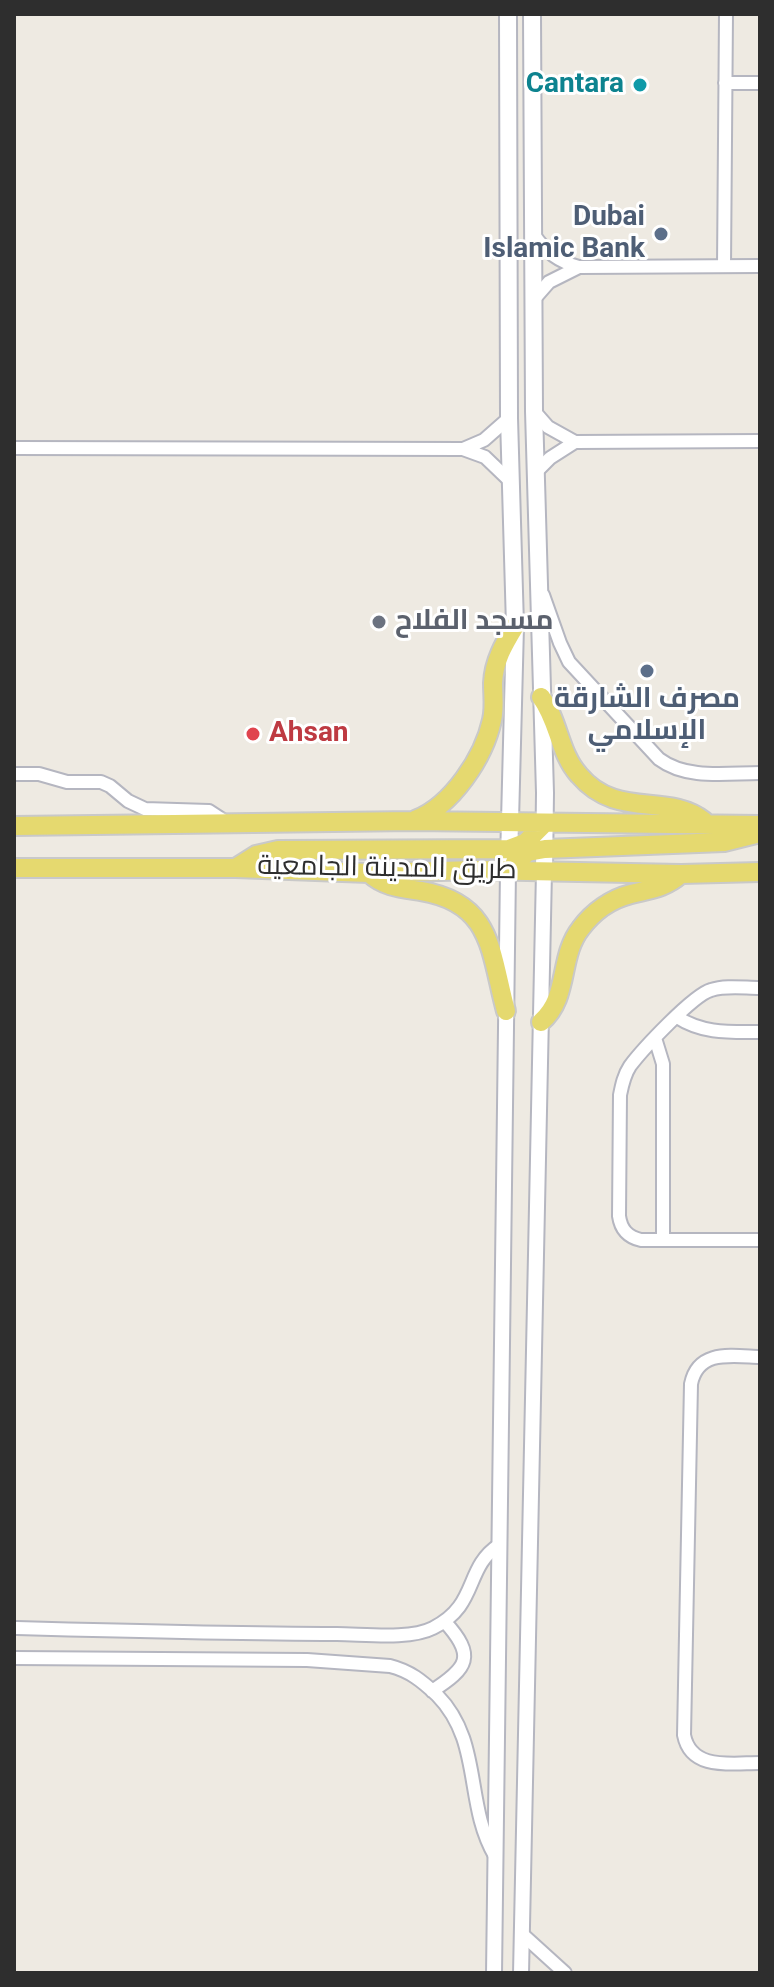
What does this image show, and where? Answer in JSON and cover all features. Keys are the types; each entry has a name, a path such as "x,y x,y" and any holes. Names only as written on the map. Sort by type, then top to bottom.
{"main road":[{"path":"508,14 509,418 515,626 508,870"},
{"path":"532,14 534,411 544,871"},
{"path":"413,821 431,813 454,794 485,741 494,712 493,686 497,661 515,626"},
{"path":"541,697 552,715 572,765 596,791 628,804 685,811 706,823"},
{"name":"طريق المدينة الجامعية","path":"14,826 413,821 760,825"},
{"path":"236,868 256,855 278,850 509,849 525,843 545,823"},
{"path":"508,870 528,852 545,849 724,842 760,833"},
{"name":"طريق المدينة الجامعية","path":"14,868 236,868 369,873 508,870 681,874 760,872"},
{"path":"369,873 389,886 452,900 474,914 490,943 506,1011"},
{"path":"541,1022 558,999 569,947 589,918 620,898 660,888 681,874"}],"street":[{"path":"724,266 726,14"},
{"path":"725,83 760,83"},
{"path":"534,235 540,245 558,260 579,267 760,266"},
{"path":"535,298 549,282 579,267"},
{"path":"534,411 548,427 575,442 760,441"},
{"path":"463,449 484,440 509,418"},
{"path":"536,472 558,452 575,442"},
{"path":"14,448 463,449 485,457 510,481"},
{"path":"539,585 569,662 659,759 672,768 687,772 760,773"},
{"path":"14,774 39,774 67,782 101,782 145,809 209,811 229,824"},
{"path":"494,1973 508,870"},
{"path":"521,1973 544,871"},
{"path":"760,988 711,990 700,996 631,1065 622,1084 619,1216 623,1230 641,1240 760,1240"},
{"path":"677,1017 714,1032 760,1032"},
{"path":"655,1038 663,1064 663,1240"},
{"path":"760,1357 706,1359 693,1373 684,1735 691,1752 706,1762 760,1763"},
{"path":"14,1628 262,1634 425,1632 445,1622 468,1596 482,1561 499,1545"},
{"path":"432,1691 458,1673 464,1662 461,1640 445,1622"},
{"path":"14,1658 307,1660 390,1666 413,1674 452,1714 467,1744 479,1818 495,1856"},
{"path":"522,1934 565,1973"}],"place":[{"name":"Cantara","path":"640,85"},
{"name":"Dubai Islamic Bank","path":"661,234"},
{"name":"مسجد الفلاح","path":"379,622"},
{"name":"مصرف الشارقة الإسلامي","path":"647,671"},
{"name":"Ahsan","path":"253,734"}]}
